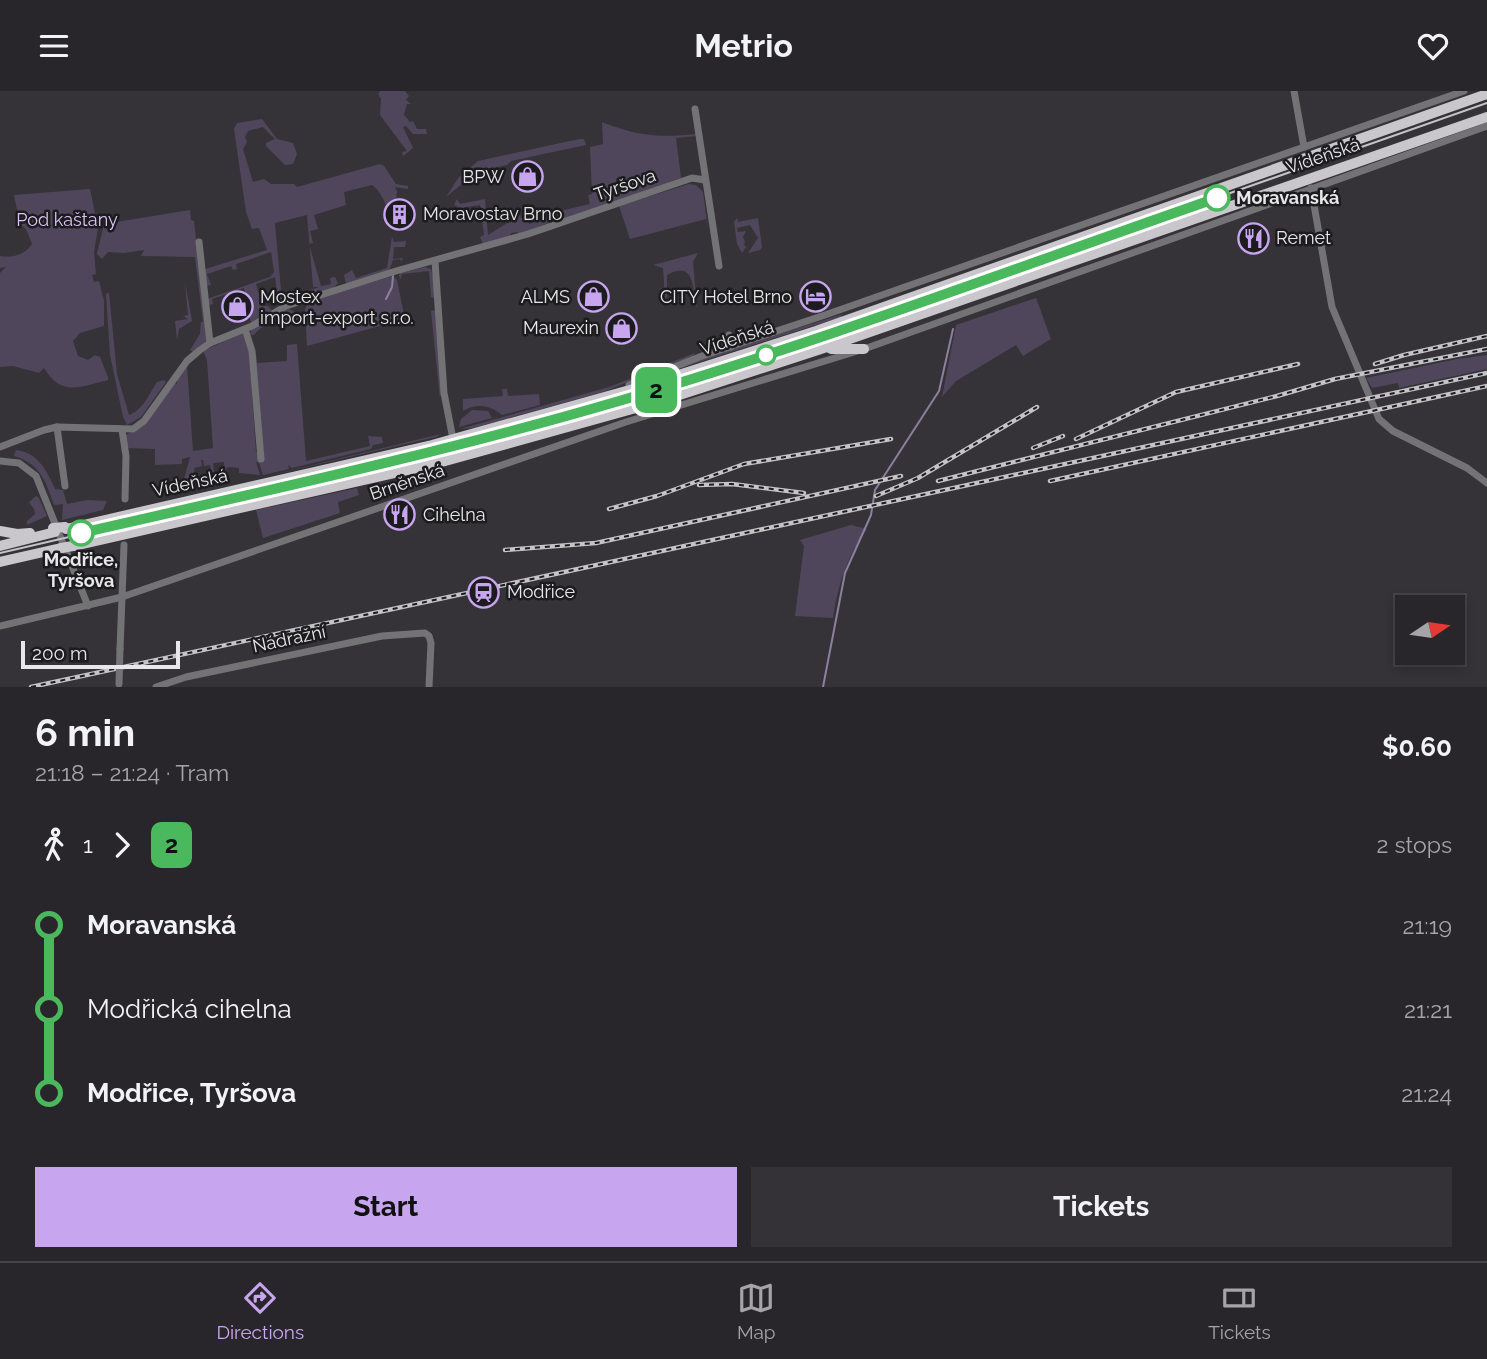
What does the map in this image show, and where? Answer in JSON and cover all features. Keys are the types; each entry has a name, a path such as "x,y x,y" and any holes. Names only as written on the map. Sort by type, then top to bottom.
{"highway":[{"name":"Vídeňská","path":"0,546 60,529 311,475 644,386 816,331 1487,94"},
{"name":"Vídeňská","path":"0,562 438,463 661,401 821,349 1487,117"},
{"path":"821,349 864,349"},
{"path":"0,531 21,534 60,529"}],"street":[{"path":"1294,91 1304,147"},
{"name":"Vídeňská","path":"590,400 731,347 1464,91"},
{"path":"695,109 719,266"},
{"name":"Vídeňská","path":"864,349 1487,126"},
{"name":"Tyršova","path":"122,430 133,429 144,421 187,361 210,343 245,329 286,306 539,230 692,178 705,180"},
{"path":"1311,188 1332,307 1379,419 1397,434 1467,468 1487,483"},
{"path":"199,242 210,343"},
{"path":"435,261 446,408 453,439"},
{"path":"245,329 252,351 261,459"},
{"path":"729,335 731,347"},
{"name":"Brněnská","path":"0,626 122,597 626,422 864,349"},
{"path":"57,427 65,486"},
{"path":"0,447 57,427 122,430 126,456 125,499"},
{"path":"0,461 19,463 36,476 88,606"},
{"path":"119,685 124,545"},
{"name":"Nádražní","path":"156,687 186,677 382,636 425,633 429,636 429,687"}],"green space":[{"path":"380,91 405,91 409,96 406,100 411,104 407,104 404,115 410,122 413,121 417,129 426,129 427,134 413,134 406,126 403,127 413,148 403,156 402,152 407,151 380,115"},
{"path":"262,119 277,139 293,143 297,154 293,164 285,165 266,146 266,143 275,139 263,127 248,131 243,149 253,182 264,179 271,184 294,184 297,187 380,164 396,184 408,186 408,189 395,187 397,191 393,227 383,199 372,185 344,192 346,205 314,215 318,229 310,231 313,243 309,244 307,215 275,223 282,301 279,307 275,277 256,284 262,306 268,306 272,311 251,323 244,288 212,299 213,304 209,305 207,299 270,277 274,272 271,252 236,264 237,269 233,270 231,266 207,274 211,285 205,286 205,269 267,250 259,228 252,229 246,212 234,129 237,123"},
{"path":"602,122 648,135 697,134 676,138 681,178 564,219 561,211 590,204 590,147 603,144"},
{"path":"584,139 586,145 478,171 446,197 459,177 478,161"},
{"path":"689,184 696,185 703,192 708,230 706,219 630,239 619,206"},
{"name":"Pod kaštany","path":"90,189 98,228 94,252 96,274 92,275 94,282 99,281 104,301 104,326 80,333 73,341 78,356 88,360 95,355 100,357 108,380 81,387 65,387 44,368 39,373 13,366 0,367 0,273 6,267 0,268 0,256 18,255 32,244 26,229 20,224 14,195"},
{"path":"457,199 460,204 485,199 488,235 520,215 521,218 527,217 529,224 546,219 545,214 554,212 555,220 518,235 518,232 511,233 510,237 483,244 480,237 484,235 480,205 461,208 454,205"},
{"path":"190,210 191,220 194,221 207,338 205,343 193,352 190,350 200,334 203,322 195,257 141,256 144,250 108,252 102,259 97,254 104,224"},
{"path":"737,218 738,222 758,218 762,247 760,250 748,253 758,238 750,225 737,228 738,232 746,231 743,237 746,247 742,253 737,244 734,222"},
{"path":"392,237 394,242 406,241 405,247 394,247 393,259 403,258 401,262 400,259 393,260 389,271 346,284 344,275 352,270 356,278 387,268"},
{"path":"310,246 321,286 331,284 330,278 335,277 338,283 333,288 310,295 310,290 319,287 313,287"},
{"path":"698,253 693,262 697,308 691,279 683,271 667,275 665,298 663,268 653,265"},
{"path":"425,267 431,269 433,276 442,395 440,399 431,311 435,310 434,298 431,297 429,271 402,274 400,280 399,275 401,273"},
{"path":"393,276 397,280 405,319 307,346 305,310 308,301"},
{"path":"185,282 192,321 179,329 177,340 175,321 188,319 183,316 188,315"},
{"path":"109,293 117,374 129,415 142,406 157,382 166,382 141,417 127,425 110,355 106,294"},
{"path":"1036,298 1051,339 1023,356 1016,345 956,381 942,397 956,325"},
{"path":"289,309 297,313 299,319 269,325 250,335 251,330 264,321 279,318 279,312"},
{"path":"843,314 841,317 677,369 707,357"},
{"path":"242,333 249,348 256,452 258,453 256,352 257,363 287,361 287,345 297,344 306,461 370,446 368,436 382,437 383,443 373,445 371,449 292,468 288,465 289,469 263,475 259,463 256,462 260,475 239,473 239,468 228,467 225,471 224,462 213,463 212,472 210,465 204,466 201,460 202,466 194,468 195,478 184,493 183,483 190,457 182,459 182,464 155,465 155,449 127,448 126,435 148,419 174,383 177,384 177,379 187,366 193,451 213,448 207,360 203,351"},
{"path":"695,353 603,392 473,428 460,429 609,387"},
{"path":"1487,355 1487,369 1399,388 1398,383 1372,388 1366,378 1457,359"},
{"path":"502,389 507,389 508,396 539,394 540,405 502,415 483,406 463,411 463,399 503,396"},
{"path":"472,410 488,411 492,418 459,427 461,419"},
{"path":"441,434 436,437 263,477"},
{"path":"16,450 36,458 55,489 63,490 67,504 87,500 107,501 103,510 62,520 63,504 54,505 41,475 30,463 14,456"},
{"path":"357,488 359,495 338,502 340,513 263,538 256,510"},
{"path":"36,496 47,516 27,525 27,521 35,514 29,502"},
{"path":"851,525 867,529 844,571 833,618 795,616 804,546 800,540"}],"waterway":[{"path":"386,299 392,287 393,276"},
{"path":"823,687 845,573 871,515 875,490 939,391 953,329"}],"tram line":[{"path":"0,553 435,452 620,401 791,347 1487,103"},
{"name":"2","path":"81,533 435,452 620,401 791,347 1217,198"}],"railway":[{"path":"1375,364 1487,336"},
{"path":"938,481 1335,379 1487,349"},
{"path":"1076,439 1176,392 1298,364"},
{"path":"31,687 1487,373"},
{"path":"1050,481 1487,386"},
{"path":"876,496 918,478 1037,407"},
{"path":"1033,448 1063,436"},
{"path":"609,509 657,496 744,464 891,439"},
{"path":"505,550 596,543 901,476"},
{"path":"699,485 732,484 804,493"}],"place":[{"name":"BPW","path":"527,177"},
{"name":"Moravanská","path":"1217,198"},
{"name":"Moravostav Brno","path":"400,214"},
{"name":"Remet","path":"1253,238"},
{"name":"ALMS","path":"593,297"},
{"name":"CITY Hotel Brno","path":"815,297"},
{"name":"Mostex import-export s.r.o.","path":"237,307"},
{"name":"Maurexin","path":"622,328"},
{"name":"Cihelna","path":"400,515"},
{"name":"Modřice, Tyršova","path":"81,533"},
{"name":"Modřice","path":"484,592"}]}
